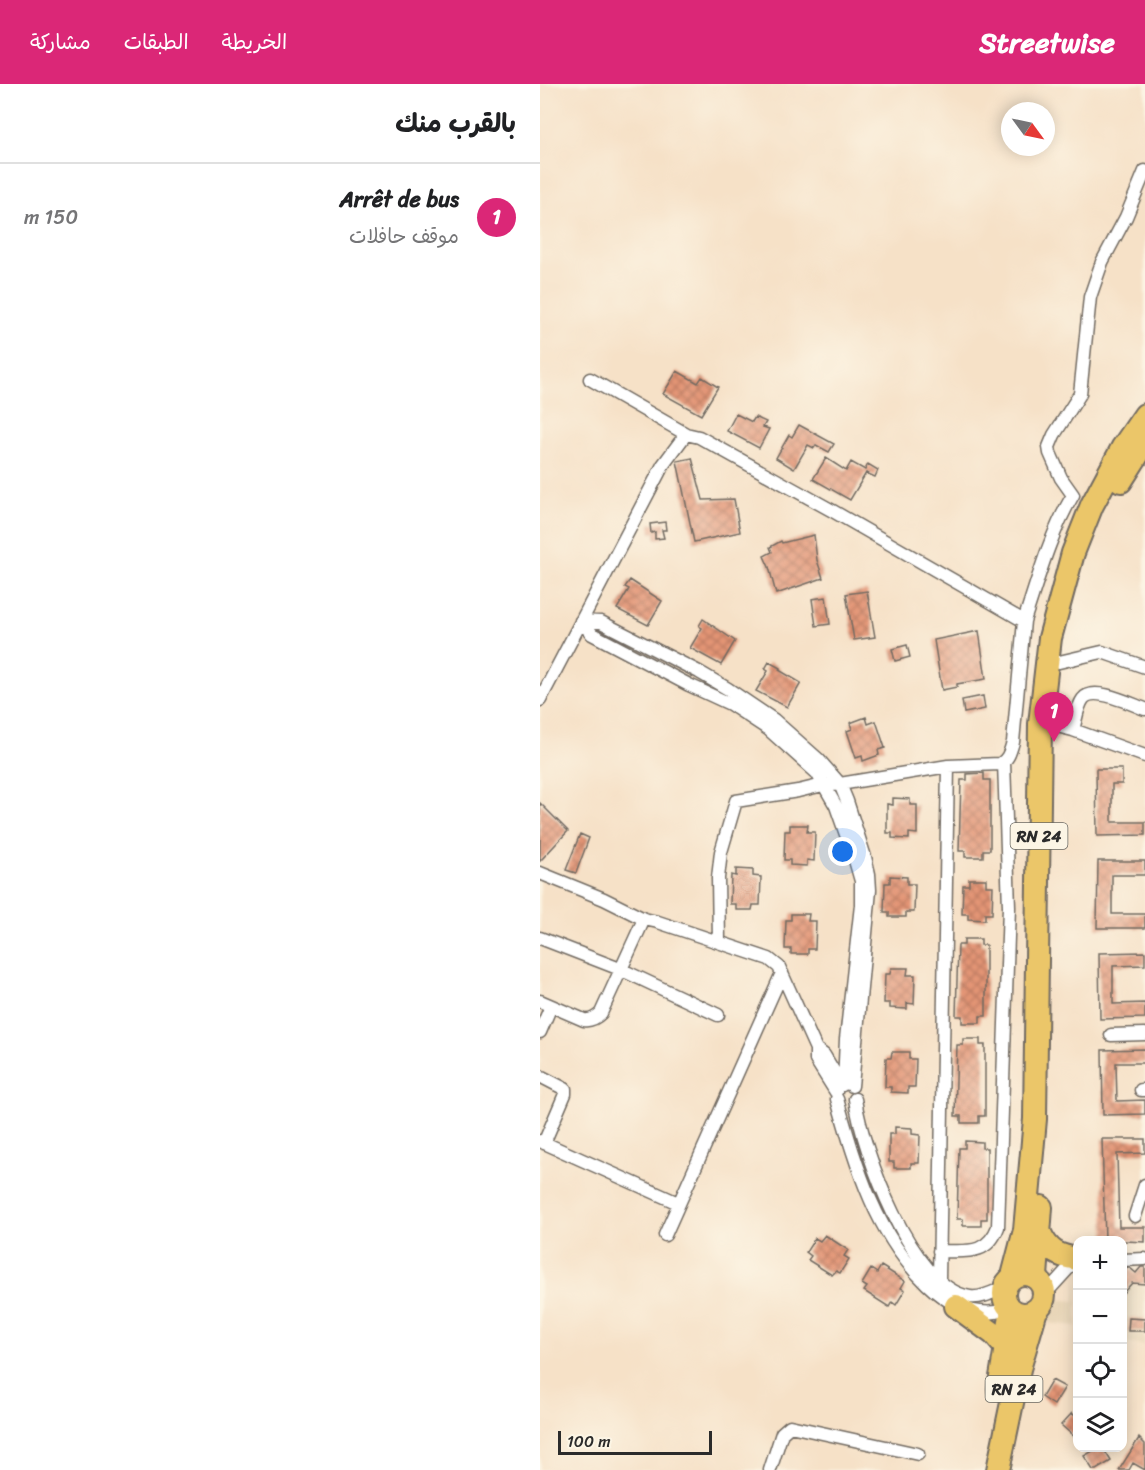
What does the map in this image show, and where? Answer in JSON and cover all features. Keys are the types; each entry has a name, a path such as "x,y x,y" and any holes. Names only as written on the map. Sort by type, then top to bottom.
{"highway":[{"name":"RN 24","path":"1009,1281 1025,1230 1035,1119 1040,724 1050,638 1073,553 1082,500 1145,415"},
{"name":"RN 24","path":"998,1470 1019,1369 1039,1290 1063,727 1059,662 1070,603 1085,558 1112,496 1145,443"},
{"path":"1040,1233 1049,1248 1056,1254 1073,1258"},
{"path":"1025,1273 1039,1290 1024,1314 1011,1310 1004,1299 1009,1281 1025,1273"},
{"path":"956,1306 994,1334 1007,1349"},
{"name":"RN 24","path":"984,1470 1007,1349 1011,1310"}],"street":[{"path":"939,1251 975,1251 993,1240 998,1227 1009,907 1004,762 1013,742 1024,621 1049,546 1064,510 1082,500 1061,478 1049,447 1053,435 1076,403 1080,393 1090,297 1102,262 1126,217 1145,171"},
{"path":"590,380 686,434 710,442 1024,621"},
{"path":"540,700 663,465 686,434"},
{"path":"581,621 601,622 728,689 774,720 818,759 840,784 865,857 870,890 842,1089"},
{"path":"581,621 592,634 730,704 768,729 817,773 836,806 861,881 861,905 841,1103 847,1104 855,1099"},
{"path":"1059,662 1102,652 1145,667"},
{"path":"1145,709 1099,693 1090,693 1085,696 1063,727 1145,756"},
{"path":"719,941 718,878 721,852 736,801 798,791 823,784 840,784 948,766 1004,762"},
{"path":"939,1280 948,766"},
{"path":"540,873 604,899 644,919 719,941 769,959 779,967 816,1049 825,1055 842,1089 856,1165 873,1206 894,1245 913,1271 937,1294 956,1306 980,1313 1011,1310"},
{"path":"540,1032 546,1003 584,1020 596,1017 602,1012 644,919"},
{"path":"540,938 620,969 718,1015"},
{"path":"665,1235 782,973"},
{"path":"1111,1035 1145,1034"},
{"path":"540,1076 560,1084 566,1094 542,1142 678,1203"},
{"path":"842,1089 856,1090 858,1120 884,1194 900,1227 921,1260 939,1280 955,1291 970,1297 985,1295 1009,1281"},
{"path":"1135,1216 1145,1185"},
{"path":"1127,1260 1145,1259"},
{"path":"1039,1290 1073,1262"},
{"path":"771,1470 782,1433 790,1426 918,1454"}],"shaded area":[{"path":"1127,1272 1145,1278 1145,1345 1127,1343"},
{"path":"1051,1299 1073,1301 1073,1326 1048,1323"}],"building":[{"path":"677,371 698,383 702,377 718,387 701,415 663,394"},
{"path":"736,414 752,422 755,417 766,422 763,427 769,429 759,448 727,431"},
{"path":"799,425 834,444 829,452 816,445 814,448 808,445 794,469 776,458 789,435 792,437"},
{"path":"692,458 703,500 734,499 740,532 694,542 677,461"},
{"path":"826,458 846,471 851,462 865,470 868,464 878,470 875,477 866,473 850,500 813,479"},
{"path":"665,522 666,530 662,530 664,538 655,539 655,532 651,533 650,524"},
{"path":"814,535 817,560 823,578 776,594 764,556 772,552 770,547 781,541 782,543"},
{"path":"630,580 662,601 648,625 617,609 629,589 625,587"},
{"path":"867,591 875,637 854,640 846,594"},
{"path":"826,597 830,624 816,626 812,599"},
{"path":"703,619 735,641 721,665 690,648 702,628 699,626"},
{"path":"979,631 986,679 957,684 957,687 942,690 934,640"},
{"path":"907,645 910,657 895,661 892,649"},
{"path":"769,662 801,683 787,707 756,691 768,671 765,669"},
{"path":"983,696 985,709 964,713 962,700"},
{"path":"866,717 868,724 876,721 885,748 878,750 879,755 863,761 862,756 856,758 847,731 852,729 850,723"},
{"path":"1096,769 1122,769 1122,784 1112,784 1112,822 1145,822 1145,835 1097,836"},
{"path":"984,773 984,780 990,780 990,850 983,850 983,857 965,857 965,851 959,851 961,780 967,780 967,774"},
{"path":"893,798 910,799 910,805 917,805 917,834 909,833 909,839 892,838 892,833 887,833 887,804 893,805"},
{"path":"540,803 568,831 540,861"},
{"path":"790,825 808,825 807,832 815,832 814,861 807,860 807,866 790,865 790,860 784,860 785,831 790,831"},
{"path":"580,834 589,838 576,873 566,870"},
{"path":"1098,861 1145,861 1145,875 1112,875 1112,914 1145,914 1145,928 1097,928"},
{"path":"736,869 753,870 753,876 761,877 760,905 753,905 752,910 736,910 736,904 730,904 731,875 736,876"},
{"path":"890,876 907,877 907,884 915,884 914,912 906,912 906,917 889,917 889,912 884,912 885,883 890,883"},
{"path":"969,879 986,879 986,886 993,886 992,914 985,914 985,920 968,919 968,914 962,914 963,885 969,885"},
{"path":"791,914 809,914 808,921 816,921 815,949 808,949 808,954 791,954 791,949 785,949 786,920 791,920"},
{"path":"964,939 981,939 981,945 986,945 986,1016 980,1016 980,1023 962,1023 962,1016 956,1016 958,945 964,945"},
{"path":"1145,952 1145,965 1113,966 1113,1004 1145,1003 1145,1018 1100,1019 1099,953"},
{"path":"891,968 908,968 907,975 915,975 914,1004 907,1003 907,1009 890,1008 890,1003 884,1003 885,974 890,974"},
{"path":"963,1039 980,1039 980,1045 985,1045 985,1116 979,1116 979,1123 961,1123 961,1116 955,1116 957,1045 963,1045"},
{"path":"1145,1049 1145,1063 1116,1063 1117,1101 1145,1100 1145,1114 1103,1115 1102,1050"},
{"path":"892,1052 909,1052 909,1059 916,1059 915,1087 908,1087 908,1093 891,1092 891,1087 885,1087 886,1058 891,1058"},
{"path":"895,1127 912,1128 912,1134 920,1135 919,1163 911,1163 911,1168 894,1168 894,1162 889,1162 889,1134 895,1134"},
{"path":"1102,1139 1145,1139 1145,1153 1117,1154 1119,1227 1145,1227 1145,1242 1127,1241 1127,1236 1105,1236"},
{"path":"965,1141 982,1142 982,1148 987,1148 987,1219 981,1219 981,1226 963,1226 963,1219 957,1219 959,1148 965,1148"},
{"path":"825,1235 848,1250 844,1256 849,1259 840,1273 836,1271 832,1275 808,1260 811,1256 806,1252 815,1238 820,1241"},
{"path":"881,1266 905,1281 901,1288 905,1290 896,1305 892,1302 889,1307 864,1291 867,1287 862,1284 871,1269 877,1273"},
{"path":"1141,1267 1145,1267 1145,1284 1132,1283 1127,1288 1127,1268 1136,1273"},
{"path":"1129,1318 1145,1319 1145,1331 1128,1331"},
{"path":"1052,1380 1065,1387 1054,1405 1042,1397"},
{"path":"1072,1413 1073,1414 1073,1436 1061,1425"},
{"path":"1139,1438 1145,1444 1145,1470 1133,1463 1129,1470 1119,1470"},
{"path":"1091,1452 1105,1452 1111,1461 1093,1470 1084,1456"}],"place":[{"name":"Arrêt de bus","path":"1054,742"}]}
